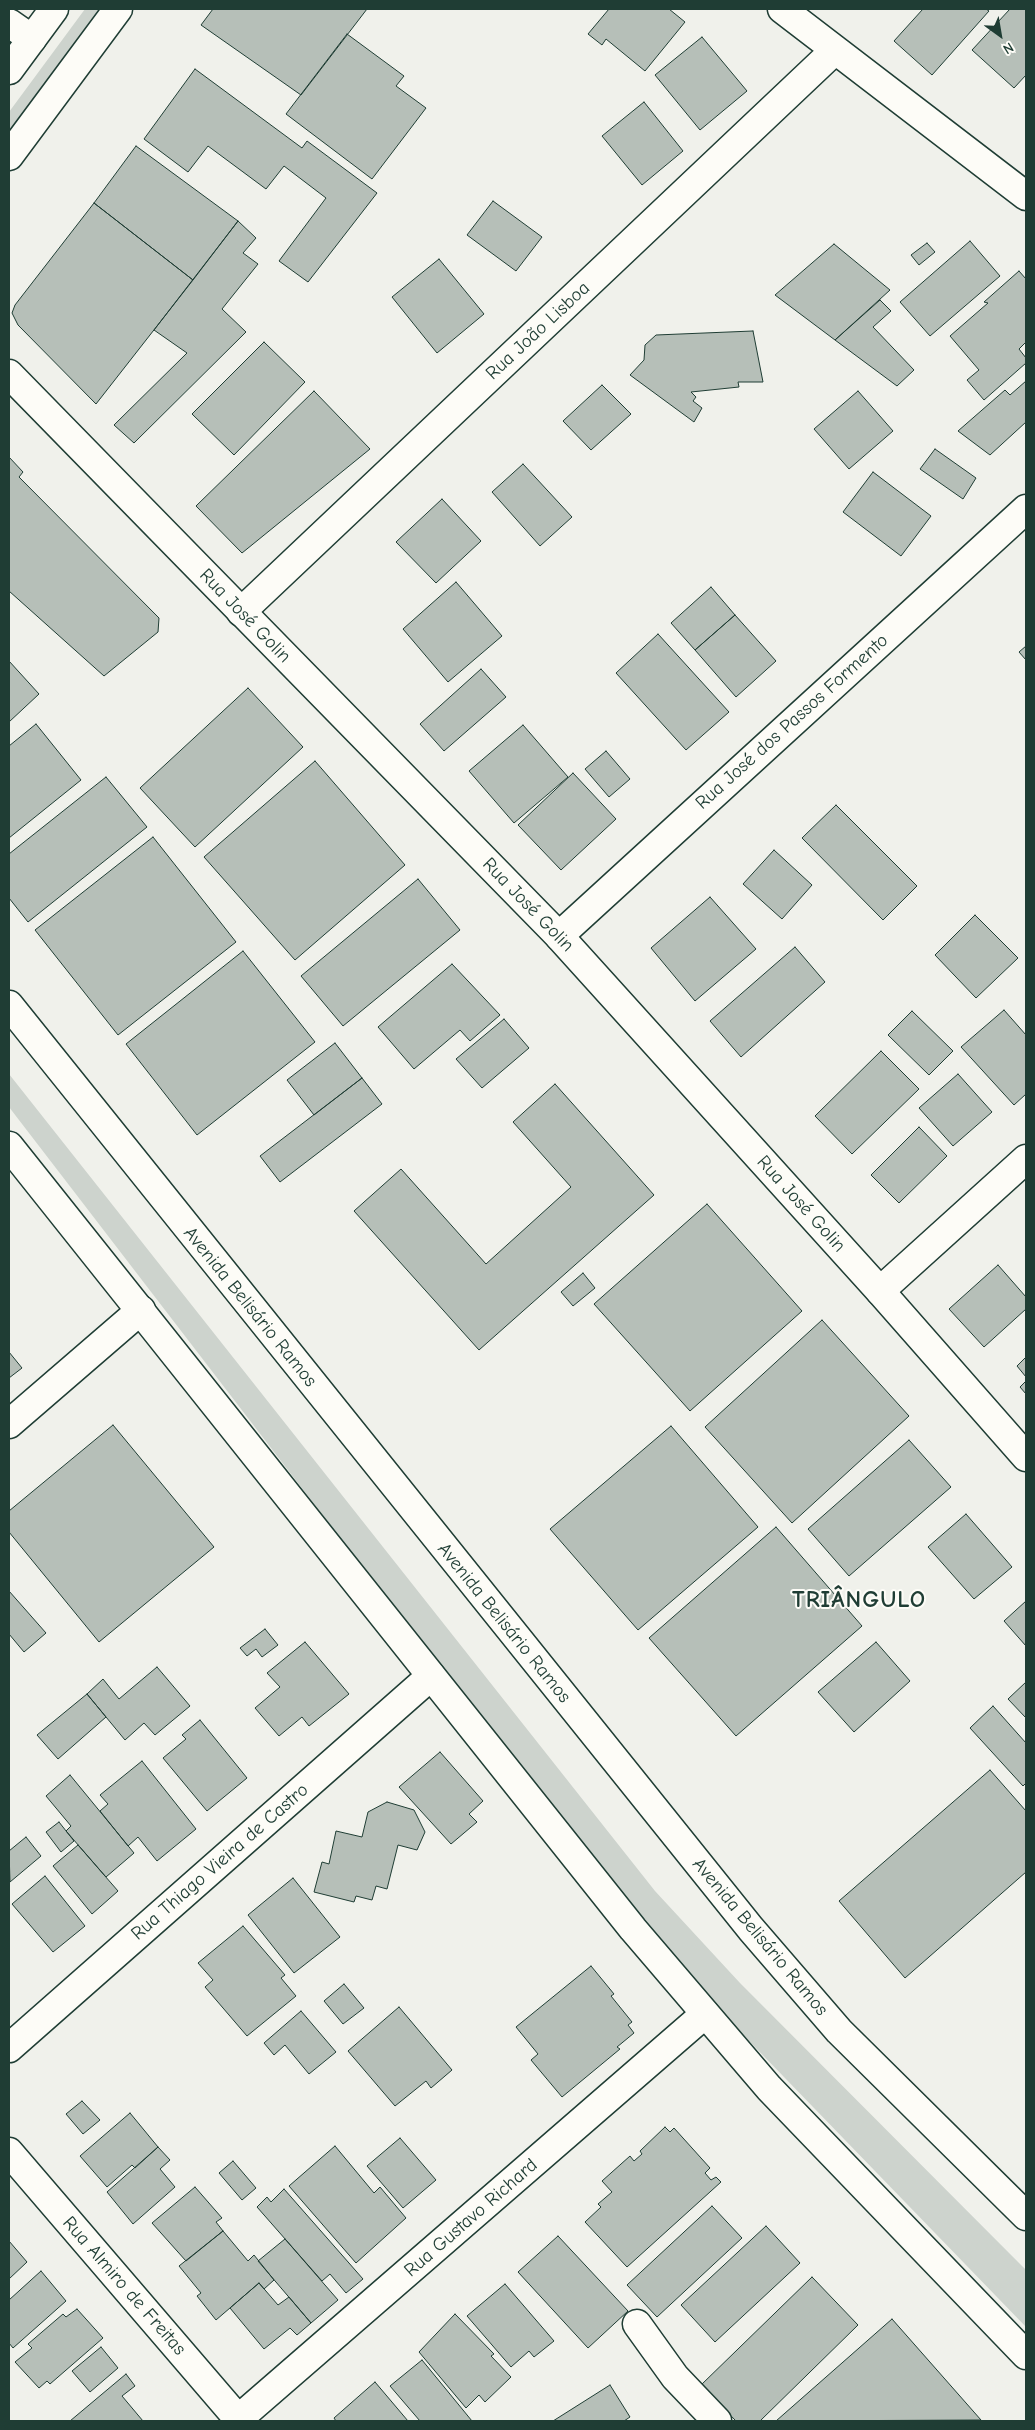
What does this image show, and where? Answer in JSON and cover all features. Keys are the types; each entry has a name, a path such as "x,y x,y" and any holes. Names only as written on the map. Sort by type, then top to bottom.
{"street":[{"path":"9,70 54,9"},
{"path":"9,156 118,9"},
{"path":"782,9 1026,196"},
{"path":"9,23 32,39"},
{"name":"Rua João Lisboa","path":"241,612 834,50"},
{"name":"Rua José Golin","path":"9,374 559,936 880,1291 1026,1456"},
{"name":"Rua José dos Passos Formento","path":"559,936 1026,509"},
{"name":"Avenida Belisário Ramos","path":"9,1005 751,1929 840,2031 1026,2216"},
{"path":"9,1146 633,1929 769,2088 1026,2355"},
{"path":"880,1291 1026,1159"},
{"path":"9,1424 141,1310"},
{"name":"Rua Thiago Vieira de Castro","path":"9,2048 431,1676"},
{"name":"Rua Gustavo Richard","path":"238,2421 706,2014"},
{"name":"Rua Almiro de Freitas","path":"9,2152 238,2421"},
{"path":"637,2324 675,2376 717,2421"}],"shaded area":[{"path":"85,9 104,9 9,137 9,112"},
{"path":"9,1074 655,1891 740,1983 1026,2270 1026,2327 692,1982 397,1612 9,1107"}],"building":[{"path":"213,9 367,9 301,95 201,25"},
{"path":"609,9 669,9 685,22 645,71 606,39 602,45 588,34"},
{"path":"923,9 986,9 989,11 932,75 894,41"},
{"path":"1010,9 1026,9 1026,75 1014,88 972,50"},
{"path":"347,34 404,76 396,86 426,108 372,179 286,114"},
{"path":"702,37 747,91 700,130 655,75"},
{"path":"195,69 302,148 307,141 377,193 308,282 279,261 326,198 284,166 266,189 208,146 188,172 144,139"},
{"path":"644,102 683,151 642,185 602,136"},
{"path":"136,146 238,221 193,280 94,203"},
{"path":"493,201 542,237 516,271 467,235"},
{"path":"94,203 193,280 96,404 18,325 12,313 15,305"},
{"path":"238,221 256,238 243,253 258,264 222,309 246,332 134,443 114,425 187,353 154,330"},
{"path":"970,241 1000,276 930,336 900,302"},
{"path":"927,243 935,252 919,265 911,255"},
{"path":"834,244 890,290 835,340 775,295"},
{"path":"439,259 484,314 437,353 392,297"},
{"path":"1019,271 1026,279 1026,342 1019,349 1026,358 1026,363 984,400 967,380 979,370 950,336 988,303 984,302"},
{"path":"880,300 891,311 873,327 914,370 897,386 835,340"},
{"path":"753,331 763,382 738,382 739,387 691,392 696,397 693,401 702,408 694,422 630,375 644,360 645,345 656,335"},
{"path":"264,342 305,382 234,455 192,414"},
{"path":"1026,381 1026,422 990,455 958,431 1005,390 1010,395"},
{"path":"602,385 631,414 591,450 563,421"},
{"path":"314,391 370,449 242,553 196,506"},
{"path":"858,391 893,431 849,469 814,429"},
{"path":"935,449 976,478 963,499 920,469"},
{"path":"9,457 23,472 19,477 159,618 158,632 104,676 9,591"},
{"path":"523,464 572,517 540,546 492,492"},
{"path":"873,472 931,516 901,556 843,512"},
{"path":"442,499 481,541 436,583 396,542"},
{"path":"456,582 502,636 448,682 403,629"},
{"path":"711,587 735,615 695,650 671,623"},
{"path":"735,615 776,661 736,697 695,650"},
{"path":"658,634 729,712 686,750 616,673"},
{"path":"1026,646 1026,660 1019,652"},
{"path":"9,661 39,694 9,722"},
{"path":"481,669 506,697 444,751 420,724"},
{"path":"248,688 303,747 195,847 140,788"},
{"path":"36,724 81,780 9,838 9,746"},
{"path":"523,725 568,777 514,823 469,771"},
{"path":"606,751 630,779 609,797 585,769"},
{"path":"315,761 405,865 295,960 204,857"},
{"path":"573,773 616,819 561,870 518,825"},
{"path":"106,777 147,827 28,922 9,898 9,854"},
{"path":"836,805 917,886 883,920 802,838"},
{"path":"153,837 236,942 118,1035 35,930"},
{"path":"774,850 812,885 782,919 743,884"},
{"path":"418,879 460,930 343,1026 301,976"},
{"path":"710,897 756,949 695,1001 651,948"},
{"path":"975,915 1018,958 976,998 935,955"},
{"path":"795,947 825,982 741,1057 710,1021"},
{"path":"243,951 315,1042 197,1135 126,1044"},
{"path":"452,964 500,1015 470,1041 460,1030 414,1069 378,1027"},
{"path":"1004,1010 1026,1035 1026,1094 1014,1105 961,1047"},
{"path":"912,1011 953,1051 929,1075 888,1035"},
{"path":"504,1019 529,1048 482,1088 456,1059"},
{"path":"335,1043 362,1078 314,1115 287,1080"},
{"path":"881,1051 919,1089 852,1154 815,1116"},
{"path":"958,1074 992,1112 953,1146 919,1108"},
{"path":"362,1078 382,1104 280,1182 260,1156"},
{"path":"555,1084 654,1195 479,1350 354,1211 401,1169 486,1264 571,1187 513,1122"},
{"path":"919,1127 947,1156 899,1203 871,1175"},
{"path":"707,1204 802,1311 690,1411 594,1304"},
{"path":"998,1265 1026,1297 1026,1309 984,1347 949,1309"},
{"path":"583,1273 595,1288 573,1306 561,1292"},
{"path":"822,1320 909,1416 792,1523 705,1427"},
{"path":"9,1352 22,1368 9,1378"},
{"path":"1026,1357 1026,1377 1017,1366"},
{"path":"1026,1381 1026,1394 1020,1387"},
{"path":"113,1425 214,1547 99,1642 9,1532 9,1511"},
{"path":"671,1426 758,1527 638,1630 550,1529"},
{"path":"909,1440 951,1487 849,1576 808,1529"},
{"path":"966,1514 1012,1567 974,1599 928,1547"},
{"path":"776,1527 862,1626 736,1736 649,1638"},
{"path":"9,1591 46,1633 24,1652 9,1634"},
{"path":"1026,1601 1026,1646 1004,1621"},
{"path":"265,1629 278,1645 262,1657 256,1649 247,1656 240,1648"},
{"path":"305,1642 349,1694 309,1726 302,1717 279,1736 255,1708 280,1687 267,1673"},
{"path":"876,1642 910,1681 854,1732 818,1692"},
{"path":"157,1667 190,1706 155,1735 144,1723 125,1740 87,1694 103,1679 119,1699"},
{"path":"1026,1682 1026,1718 1008,1699"},
{"path":"87,1694 106,1717 58,1759 37,1735"},
{"path":"993,1706 1026,1743 1026,1783 1023,1786 970,1728"},
{"path":"200,1720 247,1778 207,1811 163,1758 186,1739 182,1735"},
{"path":"440,1752 483,1801 469,1814 477,1822 451,1844 399,1787"},
{"path":"142,1761 196,1829 157,1861 138,1837 128,1846 100,1811 108,1804 100,1795"},
{"path":"990,1770 1026,1811 1026,1872 905,1978 839,1901"},
{"path":"70,1775 134,1853 106,1877 66,1831 71,1826 46,1796"},
{"path":"387,1802 414,1810 425,1832 417,1850 398,1845 387,1889 376,1886 372,1900 356,1896 354,1902 314,1892 322,1862 329,1864 336,1831 362,1837 368,1812"},
{"path":"59,1822 74,1841 61,1852 46,1832"},
{"path":"26,1837 41,1856 10,1882 9,1851"},
{"path":"78,1845 118,1891 92,1914 53,1866"},
{"path":"45,1876 85,1926 53,1952 12,1904"},
{"path":"293,1878 340,1937 294,1973 248,1915"},
{"path":"243,1926 285,1975 281,1978 296,1996 247,2036 205,1987 213,1980 198,1963"},
{"path":"591,1966 614,1994 611,1996 632,2022 628,2025 634,2033 617,2047 620,2049 562,2097 531,2060 538,2054 516,2027"},
{"path":"344,1984 364,2008 343,2024 324,2001"},
{"path":"399,2007 452,2070 431,2088 426,2081 395,2106 348,2051"},
{"path":"301,2011 336,2052 309,2074 285,2045 274,2055 264,2043"},
{"path":"82,2101 100,2120 83,2134 66,2114"},
{"path":"130,2113 158,2147 135,2168 132,2165 107,2187 80,2156"},
{"path":"665,2127 670,2132 674,2128 710,2168 705,2173 711,2180 716,2177 721,2182 627,2267 585,2222 601,2207 598,2204 612,2192 602,2181 630,2156 634,2161 642,2154 640,2151"},
{"path":"400,2138 436,2180 403,2208 367,2166"},
{"path":"335,2146 374,2193 380,2187 406,2218 356,2263 289,2186"},
{"path":"158,2147 170,2160 160,2169 175,2187 133,2224 107,2192"},
{"path":"233,2161 256,2188 242,2200 219,2173"},
{"path":"195,2187 222,2218 216,2222 223,2231 186,2261 152,2223"},
{"path":"284,2189 363,2279 346,2293 330,2274 322,2281 257,2207 267,2197 271,2202"},
{"path":"712,2206 742,2238 657,2317 627,2285"},
{"path":"766,2226 800,2263 715,2342 681,2305"},
{"path":"223,2231 248,2261 254,2255 274,2280 264,2289 259,2283 216,2320 197,2296 201,2293 179,2266"},
{"path":"558,2236 628,2311 588,2348 518,2272"},
{"path":"285,2239 338,2300 311,2323 258,2261"},
{"path":"9,2241 27,2262 9,2279"},
{"path":"41,2271 66,2301 13,2348 9,2343 9,2300"},
{"path":"812,2277 858,2325 760,2421 736,2421 701,2385"},
{"path":"259,2283 278,2305 289,2297 311,2323 297,2335 290,2328 264,2349 230,2308"},
{"path":"505,2284 554,2341 534,2357 529,2351 511,2367 467,2316"},
{"path":"77,2309 103,2338 50,2384 47,2381 39,2388 15,2362 32,2348 28,2344 63,2314 66,2317"},
{"path":"455,2314 494,2354 491,2356 511,2377 485,2402 479,2395 466,2408 419,2352"},
{"path":"892,2319 981,2420 776,2421"},
{"path":"101,2347 118,2368 90,2392 72,2371"},
{"path":"422,2360 472,2421 420,2421 390,2386"},
{"path":"126,2374 135,2386 122,2396 143,2421 70,2421"},
{"path":"375,2382 408,2421 336,2421 334,2418"},
{"path":"610,2385 630,2417 624,2421 553,2421"}],"district":[{"name":"TRIÂNGULO","path":"859,1600"}]}
